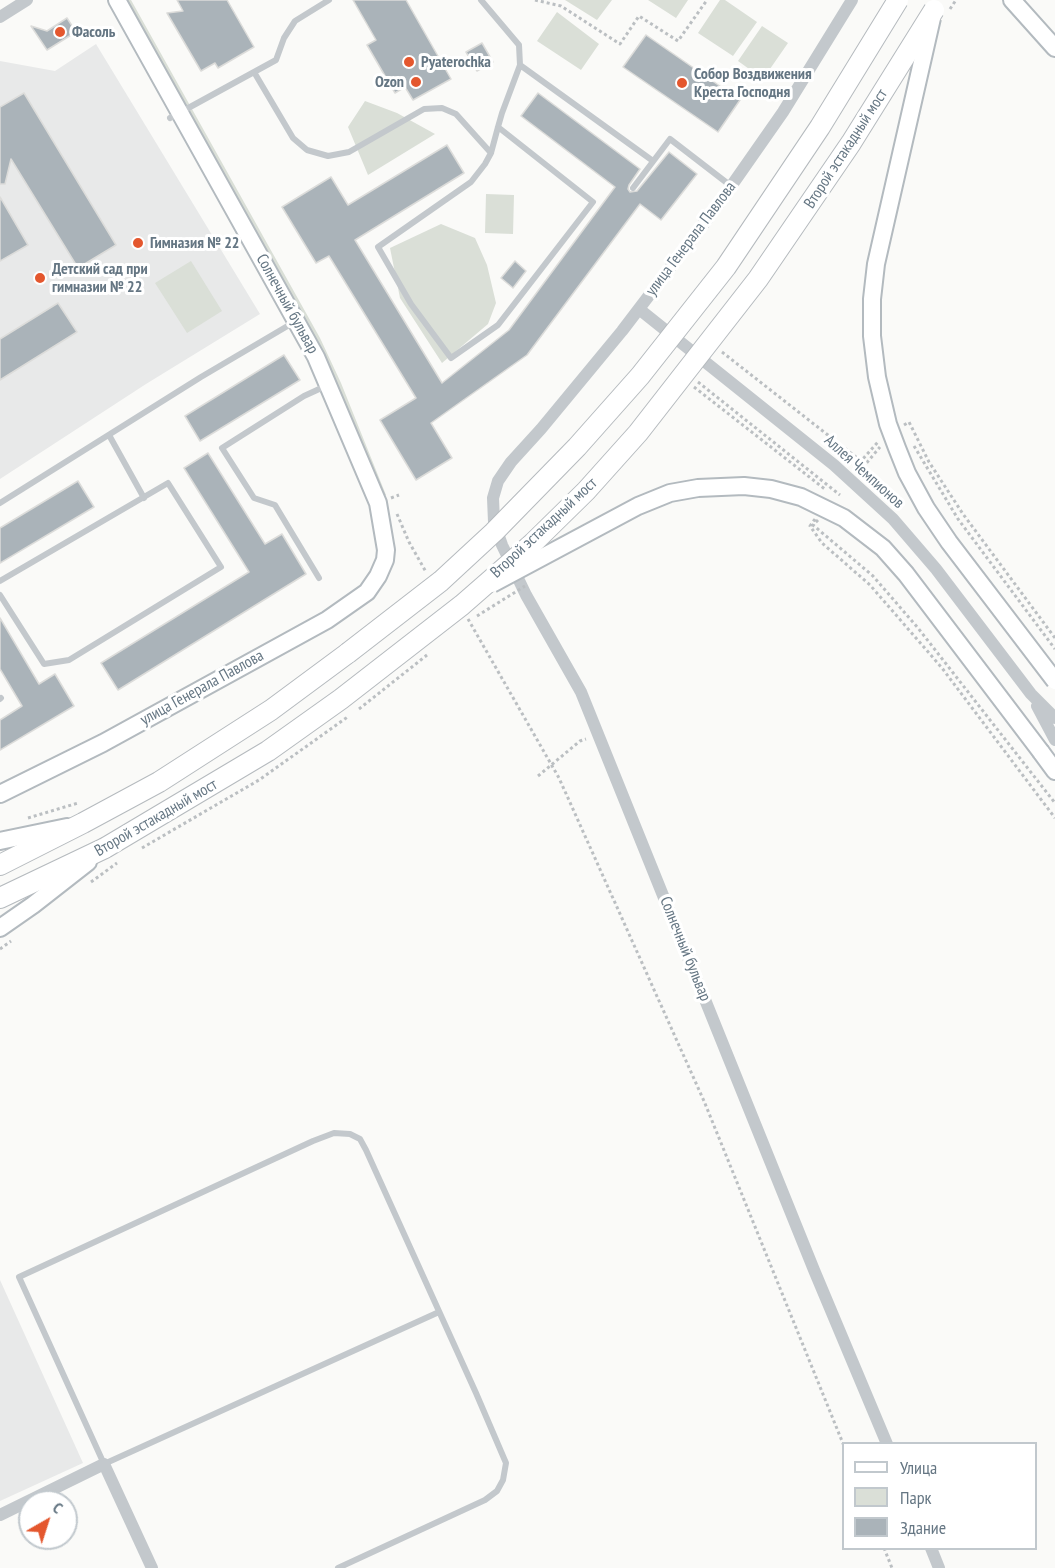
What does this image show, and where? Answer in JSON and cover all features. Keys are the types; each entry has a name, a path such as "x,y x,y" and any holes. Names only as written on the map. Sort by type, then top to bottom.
{"main road":[{"name":"Солнечный бульвар","path":"117,0 175,115 296,321 328,385 378,503 386,550 385,560"},
{"name":"Второй эстакадный мост","path":"0,865 83,824 177,770 262,716 310,682 441,580 521,505 622,397 726,267 820,127 898,0"},
{"path":"1011,0 1055,48"},
{"name":"Второй эстакадный мост","path":"0,898 105,848 212,786 295,733 387,665 533,543 586,491 644,425 758,279 851,143 937,5"},
{"path":"937,5 876,264 872,299 872,336 877,378 888,424 897,448 907,473 926,508 949,542 1055,681"},
{"path":"476,592 638,506 670,493 698,488 744,486 771,489 801,497 844,518 883,548 906,574 1055,771"},
{"name":"улица Генерала Павлова","path":"0,794 103,743 327,620 367,592 385,560"},
{"path":"0,841 83,824"},
{"path":"0,928 105,848"}],"street":[{"path":"0,17 27,0"},
{"name":"улица Генерала Павлова","path":"511,462 542,429 639,309 731,186 783,112 852,0"},
{"name":"Аллея Чемпионов","path":"639,309 834,465 893,519 936,569 1031,694 1055,718"},
{"name":"Солнечный бульвар","path":"511,462 498,481 493,498 494,522 502,545 526,595 581,692 814,1270 887,1442"},
{"name":"Аллея Чемпионов","path":"1031,694 1055,740"},
{"path":"0,1515 104,1464 152,1568"},
{"path":"932,1550 939,1568"}],"lane":[{"path":"175,115 276,60 284,38 295,21 329,0"},
{"path":"481,0 519,45 520,64 498,127 491,153 471,183 378,247 411,304 451,358 498,325 593,202 498,127"},
{"path":"520,64 653,161"},
{"path":"254,72 293,138 307,150 328,156 349,152 424,109 442,108 456,114 491,153"},
{"path":"633,188 670,139 731,186"},
{"path":"0,503 296,321"},
{"path":"319,578 275,505 255,498 222,448 304,396 328,385"},
{"path":"110,435 144,498"},
{"path":"0,581 168,483 221,567 69,660 44,664 0,595"},
{"path":"338,1568 485,1500 497,1491 503,1480 506,1463 439,1312 360,1139 350,1134 334,1133 313,1140 19,1277 104,1464 439,1312"}],"path":[{"path":"535,0 561,6 620,44 639,16 678,41 707,0"},
{"path":"714,346 861,461 876,443 884,438"},
{"path":"690,376 840,495"},
{"path":"687,381 834,497"},
{"path":"898,421 901,428 909,422 929,462 963,513 1055,638"},
{"path":"822,511 810,526 822,543 870,585 942,668 1055,818"},
{"path":"818,515 824,518"},
{"path":"398,517 428,576"},
{"path":"958,519 1055,650"},
{"path":"497,604 527,585"},
{"path":"465,614 552,766 704,1101 842,1444"},
{"path":"538,776 580,741 598,733"},
{"path":"24,819 78,803"},
{"path":"885,1550 892,1568"}],"shaded area":[{"name":"Гимназия № 22","path":"96,44 260,314 146,384 0,479 0,61 55,71"},
{"path":"0,1280 83,1463 24,1490 18,1490 18,1493 0,1501"}],"green space":[{"path":"126,0 131,0 320,338 341,383 386,495 382,497 319,344"},
{"path":"565,0 612,0 597,20"},
{"path":"648,0 688,0 676,18"},
{"path":"720,0 725,0 757,22 733,56 698,33"},
{"path":"557,12 599,44 581,70 537,41"},
{"path":"762,26 788,43 763,79 738,61"},
{"path":"365,101 397,113 435,134 368,175 348,127"},
{"path":"486,194 514,195 513,234 485,233"},
{"path":"441,224 475,238 487,265 496,303 488,324 442,363 400,298 390,248"},
{"path":"191,261 222,311 187,333 155,283"}],"building":[{"path":"177,0 227,0 254,47 218,68 215,63 201,71 167,13 183,11"},
{"name":"Pyaterochka","path":"353,0 406,0 451,79 413,100 405,87 395,93 367,45 376,40"},
{"path":"67,18 76,32 47,50 31,26 47,31"},
{"name":"Собор Воздвижения Креста Господня","path":"646,35 740,100 718,132 623,67"},
{"path":"482,43 493,62 477,71 466,52"},
{"name":"Гимназия № 22","path":"24,93 116,245 78,268 11,159 5,184 0,184 0,107"},
{"path":"538,93 640,169 629,185 630,192 637,191 669,152 697,174 661,220 640,204 527,355 431,423 452,458 416,480 380,420 416,398 329,256 316,263 282,207 331,177 348,205 447,145 464,173 355,240 442,383 509,330 615,187 521,116"},
{"path":"0,197 28,245 0,261"},
{"path":"515,261 526,271 513,288 501,278"},
{"path":"58,303 77,332 0,380 0,339"},
{"path":"284,355 300,380 200,441 185,416"},
{"path":"208,453 265,544 282,534 306,574 118,690 101,663 249,572 184,468"},
{"path":"78,481 94,507 0,563 0,528"},
{"path":"0,618 39,684 55,674 74,706 0,750 0,720 22,706 0,669"}],"place":[{"name":"Фасоль","path":"60,32"},
{"name":"Pyaterochka","path":"409,62"},
{"name":"Ozon","path":"416,82"},
{"name":"Собор Воздвижения Креста Господня","path":"682,83"},
{"name":"Гимназия № 22","path":"138,243"},
{"name":"Детский сад при гимназии № 22","path":"40,278"}]}
